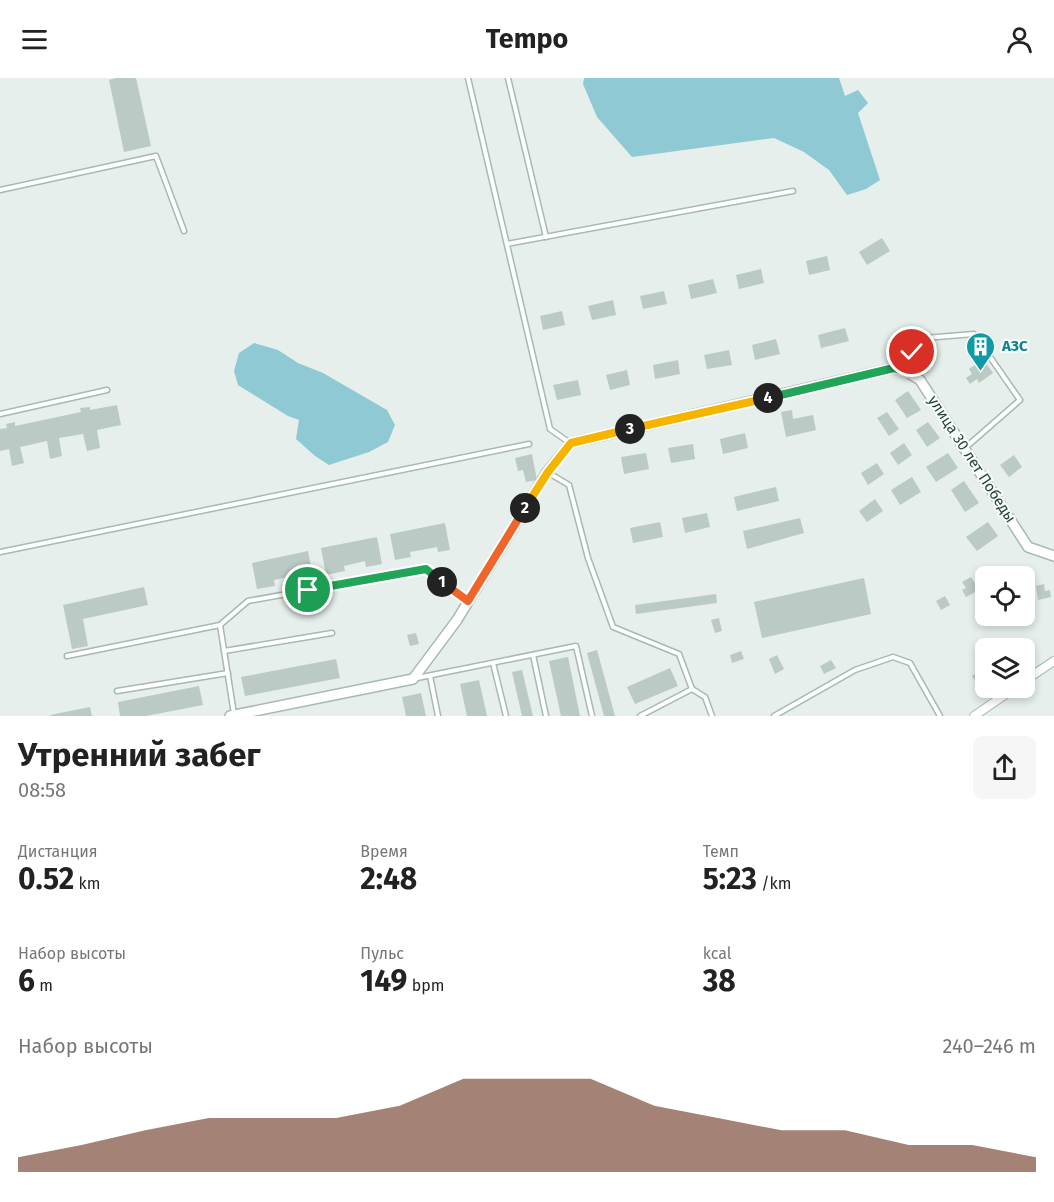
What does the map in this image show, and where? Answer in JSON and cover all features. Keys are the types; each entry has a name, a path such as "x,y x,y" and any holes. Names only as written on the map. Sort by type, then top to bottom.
{"street":[{"path":"232,716 413,679 457,620 548,472 571,443 894,368 907,372"},
{"name":"улица 30 лет Победы","path":"907,372 920,380 1028,547 1054,556"},
{"path":"1035,674 1054,661"},
{"path":"974,716 1000,698"}],"lane":[{"path":"468,78 550,429 571,443"},
{"path":"508,78 546,237"},
{"path":"0,190 156,156 184,231"},
{"path":"507,244 793,191"},
{"path":"907,372 912,352 925,338 974,334 1020,400 964,448"},
{"path":"0,414 107,390"},
{"path":"0,552 529,444"},
{"path":"548,472 569,485 588,558 613,627 679,654 692,689 705,697 712,716"},
{"path":"67,656 220,625 248,601 426,569 468,601"},
{"path":"220,625 232,716"},
{"path":"224,651 332,633"},
{"path":"413,679 576,646 592,716"},
{"path":"533,655 546,716"},
{"path":"774,716 855,670 893,657 910,663 940,716"},
{"path":"493,663 506,716"},
{"path":"117,691 228,673"},
{"path":"430,676 438,716"},
{"path":"640,716 692,689"}],"water":[{"path":"584,78 839,78 845,96 858,90 868,103 858,113 880,180 866,189 847,195 829,170 804,152 774,138 632,157 597,117 583,84"},
{"path":"254,343 278,350 387,410 395,425 388,442 369,452 329,465 315,456 296,439 299,420 288,416 238,385 234,371 239,353"}],"building":[{"path":"136,78 151,146 124,152 109,80"},
{"path":"882,238 890,251 867,265 859,252"},
{"path":"827,256 830,270 809,275 806,261"},
{"path":"761,269 764,283 739,289 736,275"},
{"path":"713,279 717,293 691,299 688,285"},
{"path":"664,291 667,304 643,309 640,296"},
{"path":"613,300 616,315 592,320 588,306"},
{"path":"562,311 565,325 543,330 540,316"},
{"path":"845,328 849,341 821,348 818,335"},
{"path":"776,339 780,354 755,360 752,345"},
{"path":"729,350 732,365 707,369 704,355"},
{"name":"АЗС","path":"983,359 993,373 979,383 977,379 970,384 966,378 972,374 969,369"},
{"path":"678,360 680,374 655,379 653,365"},
{"path":"627,370 630,385 610,390 606,375"},
{"path":"578,380 581,395 557,400 553,385"},
{"path":"908,391 921,410 907,418 895,400"},
{"path":"117,405 121,425 97,430 100,448 87,451 83,434 59,438 62,456 50,459 47,441 20,447 24,463 12,466 9,449 0,451 0,429 7,428 6,424 15,422 15,426 81,412 80,408 90,407 90,410"},
{"path":"792,410 793,419 813,415 816,430 786,437 781,412"},
{"path":"887,412 899,429 889,436 877,418"},
{"path":"928,422 940,438 927,447 916,430"},
{"path":"745,433 748,448 723,454 720,439"},
{"path":"904,443 912,455 898,465 890,453"},
{"path":"693,444 695,459 671,463 668,448"},
{"path":"646,453 649,469 624,474 621,457"},
{"path":"948,453 958,468 936,482 926,467"},
{"path":"532,454 537,480 526,482 523,470 518,471 515,458"},
{"path":"1014,455 1022,467 1009,477 1000,465"},
{"path":"877,463 884,474 868,485 861,473"},
{"path":"912,477 921,492 900,505 891,490"},
{"path":"964,481 979,503 965,512 951,490"},
{"path":"776,487 779,501 737,511 734,497"},
{"path":"875,499 883,511 867,522 859,511"},
{"path":"707,513 710,527 685,533 682,518"},
{"path":"800,518 804,533 747,549 743,531"},
{"path":"660,522 663,537 633,543 630,528"},
{"path":"988,522 998,536 977,551 966,537"},
{"path":"445,523 450,550 438,552 437,547 410,552 411,557 395,560 390,534"},
{"path":"377,537 382,564 366,567 365,561 344,566 345,571 326,575 321,548"},
{"path":"308,551 313,577 298,581 297,575 274,580 275,586 257,589 252,563"},
{"path":"971,577 975,584 975,592 966,597 962,590 966,588 962,582"},
{"path":"864,578 871,614 762,638 754,602"},
{"path":"1044,584 1045,591 1050,590 1051,597 1038,600 1036,586"},
{"path":"144,587 148,605 83,619 88,646 72,649 63,605"},
{"path":"716,594 717,603 636,614 635,605"},
{"path":"945,596 950,605 941,610 936,601"},
{"path":"719,618 722,631 715,633 711,620"},
{"path":"416,633 419,644 410,646 407,635"},
{"path":"597,650 615,716 604,716 587,653"},
{"path":"741,651 744,659 732,663 730,655"},
{"path":"777,655 784,669 775,674 769,659"},
{"path":"568,657 580,716 561,716 549,661"},
{"path":"336,659 340,678 245,696 241,677"},
{"path":"831,660 836,668 824,674 820,666"},
{"path":"670,668 678,686 635,704 627,687"},
{"path":"522,670 533,716 522,716 512,672"},
{"path":"479,680 487,716 467,716 460,684"},
{"path":"199,686 203,705 146,716 120,716 118,702"},
{"path":"421,693 426,716 406,716 402,697"},
{"path":"90,707 92,716 50,715"}],"place":[{"name":"АЗС","path":"981,372"}],"route":[{"path":"308,590 426,569 468,601 548,472 571,443 894,368 907,372 912,352"}]}
